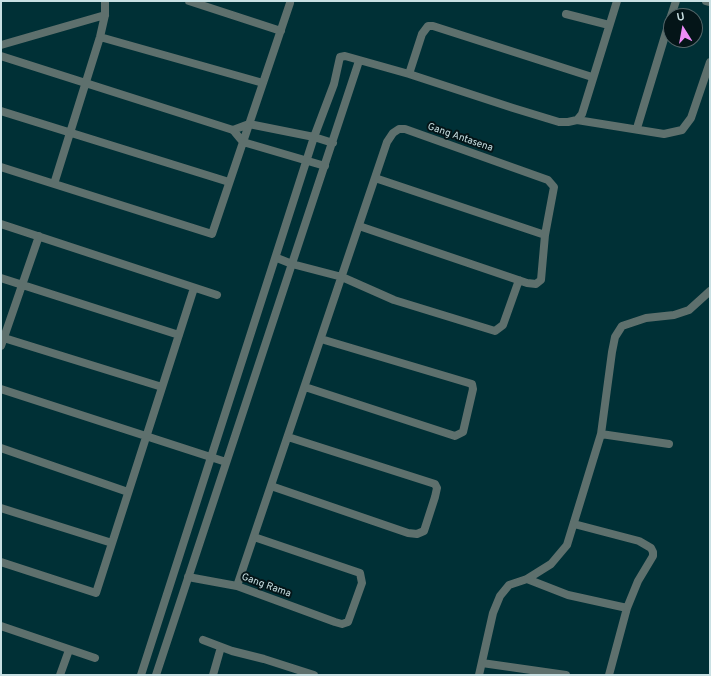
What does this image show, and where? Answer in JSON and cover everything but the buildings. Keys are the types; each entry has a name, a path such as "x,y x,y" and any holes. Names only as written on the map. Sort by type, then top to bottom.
{"street":[{"path":"54,184 69,132 100,37 105,15 105,1"},
{"path":"188,1 281,31"},
{"path":"577,120 582,114 592,77 617,1"},
{"path":"706,1 710,2"},
{"path":"1,167 212,234 290,4"},
{"path":"566,14 609,25"},
{"path":"1,45 105,15"},
{"path":"409,74 422,34 428,26 433,26 592,77"},
{"path":"100,37 263,83"},
{"path":"637,128 663,42"},
{"path":"1,56 233,130 243,142 325,166"},
{"path":"141,675 277,258 314,137 334,84 340,57 345,56 409,74 546,119 568,122 577,120 637,128 664,134 682,130 690,118 710,62"},
{"path":"156,675 359,61"},
{"path":"1,111 229,182"},
{"path":"233,130 249,124 314,137 333,143"},
{"name":"Gang Antasena","path":"375,178 387,142 393,133 399,129 405,129 532,173 548,180 554,187 545,235"},
{"path":"237,586 375,178 545,235 541,280 536,284 532,284 359,226"},
{"path":"1,224 217,295"},
{"path":"1,346 2,337 40,236"},
{"path":"277,258 292,264 342,277 394,300 495,331 503,325 519,280"},
{"path":"1,278 179,334"},
{"path":"1,562 96,593 194,288"},
{"path":"479,675 493,613 500,596 509,585 527,579 551,564 567,545 600,434 615,337 622,326 646,318 674,315 689,310 710,291"},
{"path":"2,337 162,387"},
{"path":"305,386 455,436 463,432 473,389 472,384 321,339"},
{"path":"1,389 226,462"},
{"path":"600,434 669,444"},
{"path":"271,486 408,533 417,534 424,531 436,497 437,488 435,484 288,437"},
{"path":"1,448 128,492"},
{"path":"1,508 112,544"},
{"path":"574,524 639,541 652,548 653,556 638,581 627,608 609,675"},
{"name":"Gang Rama","path":"188,577 214,580 237,586 335,622 342,624 348,622 362,583 360,573 254,536"},
{"path":"527,579 568,595 627,608"},
{"path":"1,626 95,658"},
{"path":"203,640 314,675"},
{"path":"213,675 221,646"},
{"path":"60,675 69,650"},
{"path":"482,663 566,675"}]}
